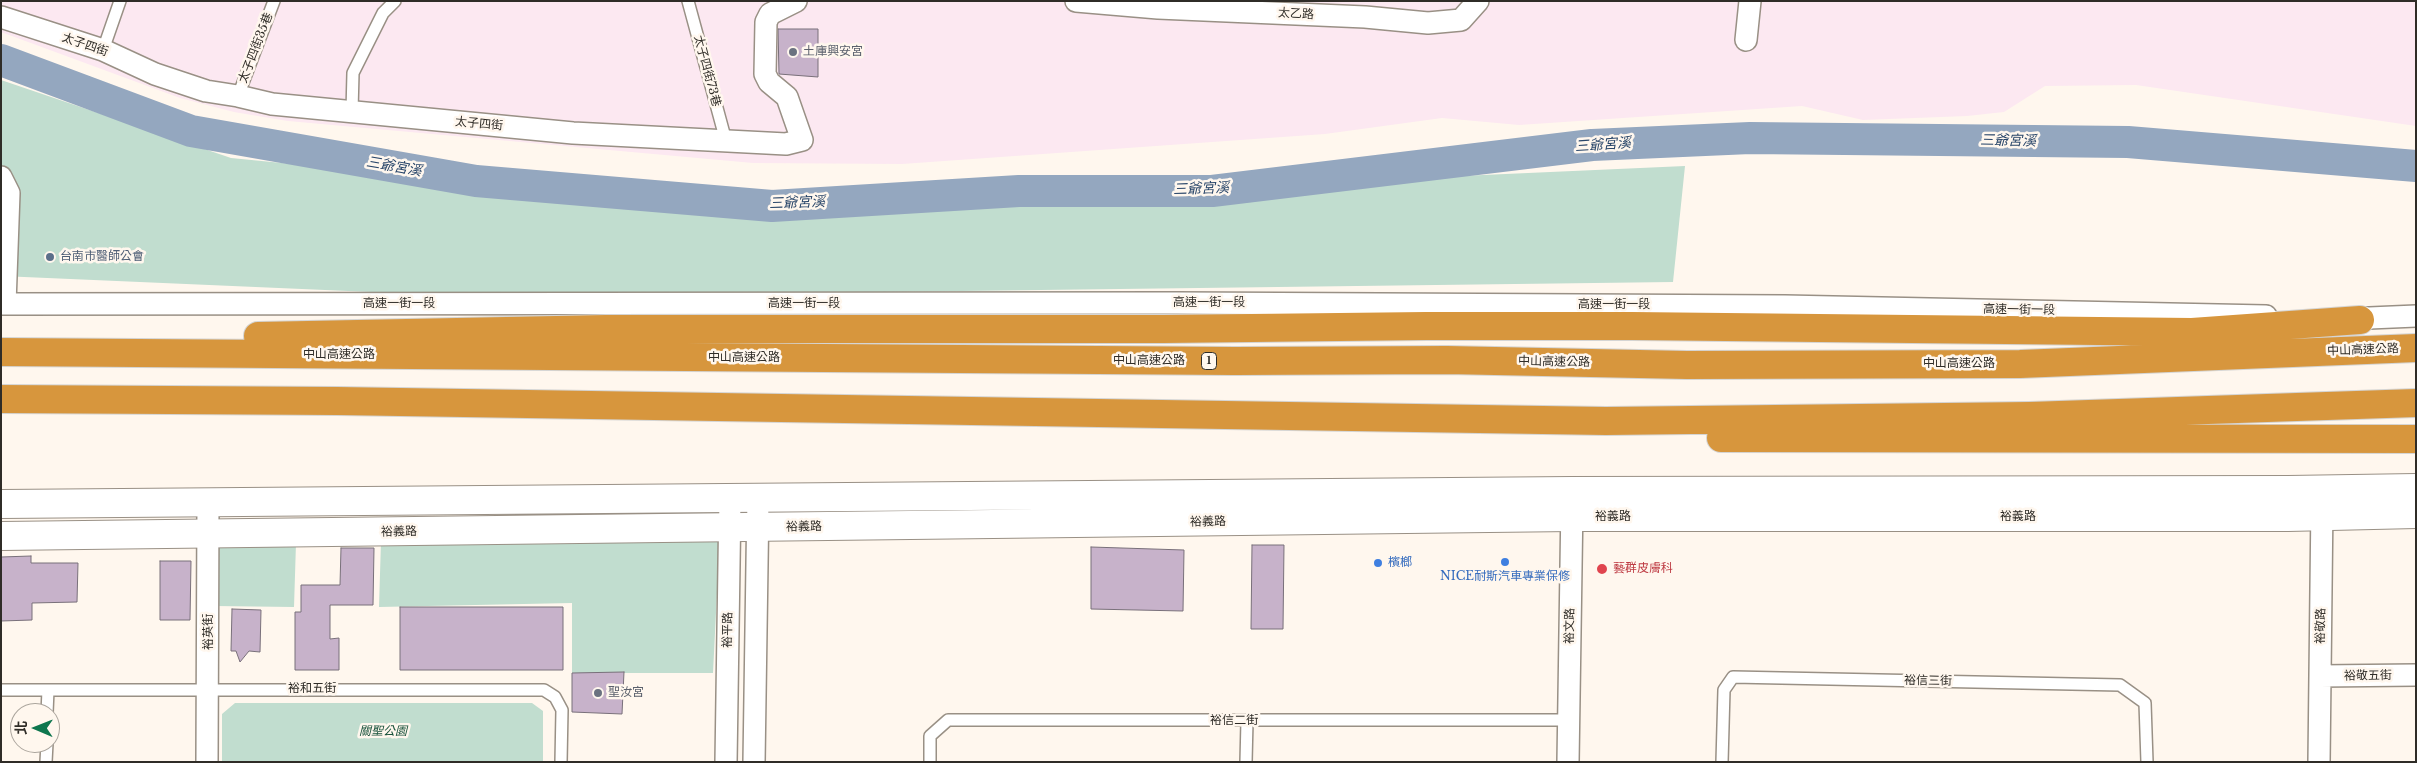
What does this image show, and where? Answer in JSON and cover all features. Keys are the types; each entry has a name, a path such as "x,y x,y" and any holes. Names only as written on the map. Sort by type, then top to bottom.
{"highway":[{"path":"2192,332 2360,320"},
{"path":"1,346 210,337 606,329 1164,329 1632,326 2192,332 2416,330"},
{"name":"中山高速公路","path":"1,352 1235,361 1447,360 1687,365 2020,364 2416,348"},
{"path":"1,399 397,402 1606,421 2029,416 2416,403"},
{"path":"1606,421 1724,438 2416,439"}],"street":[{"name":"太子四街","path":"1,17 103,50 155,74 206,91 272,104 573,132 786,144 802,140 787,97 769,82 765,74 766,22 770,14 796,1"},
{"name":"太乙路","path":"1076,1 1158,8 1365,17 1428,23 1461,20 1478,1"},
{"path":"1746,40 1750,1"},
{"path":"1,177 9,193 3,304"},
{"name":"高速一街一段","path":"3,304 1177,303 1775,306 2201,314 2360,320 2416,316"},
{"name":"裕義路","path":"1,536 758,527 1572,504 2416,488"},
{"name":"裕敬路","path":"2319,762 2322,490"},
{"name":"裕平路","path":"726,762 730,498"},
{"path":"754,762 758,498"},
{"name":"裕義路","path":"1,504 758,498 1572,504 2322,517 2416,514"},
{"name":"裕英街","path":"207,762 208,502"},
{"name":"裕文路","path":"1568,762 1572,504"},
{"name":"裕敬五街","path":"2320,676 2416,675"}],"lane":[{"path":"103,50 120,1"},
{"name":"太子四街35巷","path":"238,96 274,1"},
{"path":"352,111 352,73 383,13 395,1"},
{"name":"太子四街73巷","path":"688,1 726,140"},
{"name":"裕信三街","path":"1722,762 1724,690 1733,677 2120,685 2145,703 2147,762"},
{"name":"裕和五街","path":"1,690 208,688 544,690 556,697 562,710 561,762"},
{"path":"47,703 48,690"},
{"name":"裕信二街","path":"930,762 930,736 948,720 1568,720"},
{"path":"1246,762 1247,721"}],"shaded area":[{"path":"1,1 2416,1 2416,126 2136,85 2045,86 2004,112 1967,116 1863,120 1802,106 1519,125 1442,118 1325,134 902,164 753,163 288,121 234,112 180,98 1,32"}],"green space":[{"path":"1,80 231,158 771,211 1326,182 1685,166 1673,282 487,297 1,276"},
{"path":"720,532 713,673 572,673 572,603 379,607 381,541"},
{"path":"296,543 294,607 215,606 215,545"},
{"name":"關聖公園","path":"235,703 532,703 543,711 543,762 222,762 222,714"}],"building":[{"name":"土庫興安宮","path":"778,29 818,29 818,77 779,74"},
{"path":"1252,545 1284,545 1283,629 1251,629"},
{"path":"1091,547 1184,550 1183,611 1091,609"},
{"path":"341,548 374,548 373,605 330,605 330,639 339,638 339,670 295,670 295,612 301,612 301,585 340,585"},
{"path":"31,556 31,563 78,563 77,602 32,603 32,620 1,621 1,557"},
{"path":"160,561 191,561 190,620 160,620"},
{"path":"400,607 563,607 563,670 400,670"},
{"path":"232,609 261,610 260,652 249,651 240,662 236,651 231,651"},
{"name":"聖汝宮","path":"624,672 622,714 572,712 572,673"}],"waterway":[{"name":"三爺宮溪","path":"1,60 191,131 476,181 772,206 1019,191 1212,191 1592,145 1750,138 2128,142 2416,166"}],"place":[{"name":"土庫興安宮","path":"793,52"},
{"name":"台南市醫師公會","path":"50,257"},
{"name":"NICE耐斯汽車專業保修","path":"1505,562"},
{"name":"檳榔","path":"1378,563"},
{"name":"藝群皮膚科","path":"1602,569"},
{"name":"聖汝宮","path":"598,693"}]}
